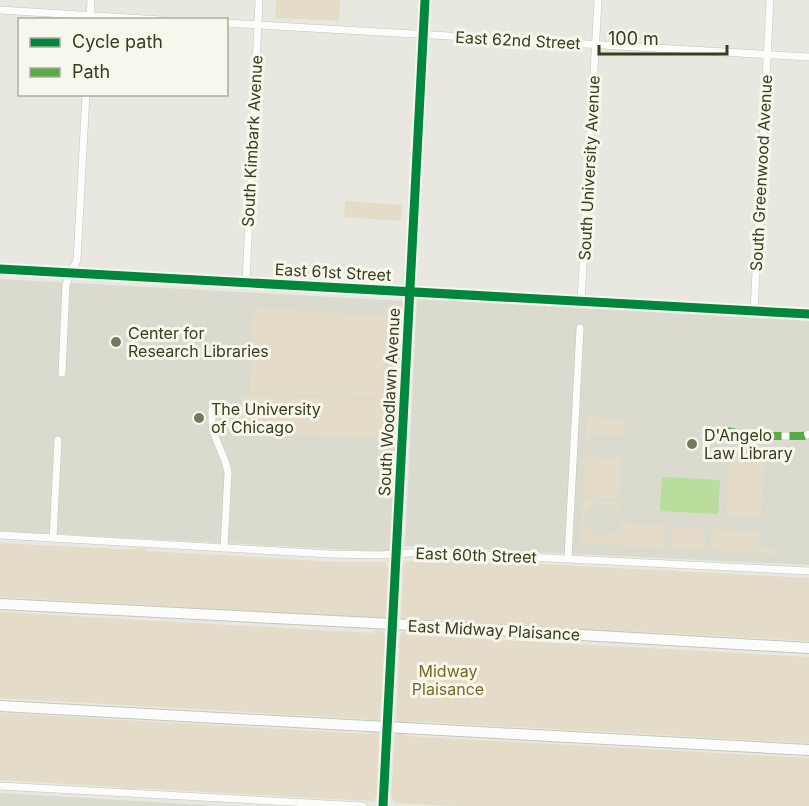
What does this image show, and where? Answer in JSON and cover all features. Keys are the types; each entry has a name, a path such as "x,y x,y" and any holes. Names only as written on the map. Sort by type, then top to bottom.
{"street":[{"path":"0,10 90,18 91,0"},
{"name":"South Kimbark Avenue","path":"246,282 259,0"},
{"name":"South Woodlawn Avenue","path":"383,806 425,0"},
{"name":"South University Avenue","path":"581,301 598,0"},
{"name":"South Greenwood Avenue","path":"754,310 770,0"},
{"name":"East 62nd Street","path":"228,23 809,57"},
{"path":"62,373 66,285 77,260 86,96"},
{"name":"East 61st Street","path":"0,269 809,314"},
{"path":"568,558 580,328"},
{"path":"212,409 214,434 228,472 224,548"},
{"path":"721,430 760,436 809,435"},
{"path":"53,538 58,440"},
{"name":"East 60th Street","path":"0,535 330,554 372,555 425,552 809,571"},
{"name":"East Midway Plaisance","path":"0,604 809,648"},
{"path":"0,706 809,750"},
{"path":"0,786 211,802 363,806"}],"shaded area":[{"name":"The University of Chicago","path":"0,279 403,301 391,552 0,531"},
{"path":"417,299 809,321 809,565 405,546"},
{"path":"662,477 720,480 718,514 660,511"},
{"path":"0,793 220,806 0,806"}],"green space":[{"path":"276,0 340,0 339,21 275,18"},
{"path":"345,201 402,205 401,221 344,217"},
{"path":"253,308 387,316 383,399 250,392"},
{"path":"242,394 391,401 388,439 241,432"},
{"path":"589,417 624,419 623,437 597,434 588,436 588,443 585,443"},
{"path":"585,449 587,449 587,454 596,457 621,457 619,499 583,497"},
{"path":"729,459 764,461 761,518 726,516"},
{"path":"583,500 619,502 619,511 610,504 597,503 593,507 588,507 583,522 587,530 594,535 609,536 618,531 621,522 665,526 664,548 580,543"},
{"path":"673,527 704,529 703,550 672,548"},
{"path":"711,529 760,532 758,548 773,549 777,551 777,554 710,550"},
{"path":"0,543 133,550 145,548 147,551 338,562 385,562 388,567 386,616 384,620 375,621 374,618 0,597"},
{"name":"Midway Plaisance","path":"447,559 809,578 809,641 412,619 411,622 404,622 401,618 405,562"},
{"name":"Midway Plaisance","path":"0,612 373,633 375,630 381,630 385,637 380,717 376,722 370,722 369,719 0,698"},
{"name":"Midway Plaisance","path":"404,632 410,632 412,635 809,657 809,743 407,721 399,723 396,718 400,636"},
{"name":"Midway Plaisance","path":"0,713 369,734 370,731 378,733 379,736 377,796 370,801 134,788 132,790 120,787 0,780"},
{"name":"Midway Plaisance","path":"398,733 405,733 406,736 809,758 809,806 456,806 395,803 391,796 395,737"}],"marked path":[{"path":"721,430 762,436 809,434"}],"cycle path":[{"path":"383,806 425,0"},
{"path":"0,269 809,314"}],"place":[{"name":"Center for Research Libraries","path":"116,342"},
{"name":"The University of Chicago","path":"199,418"},
{"name":"D'Angelo Law Library","path":"692,444"}]}
